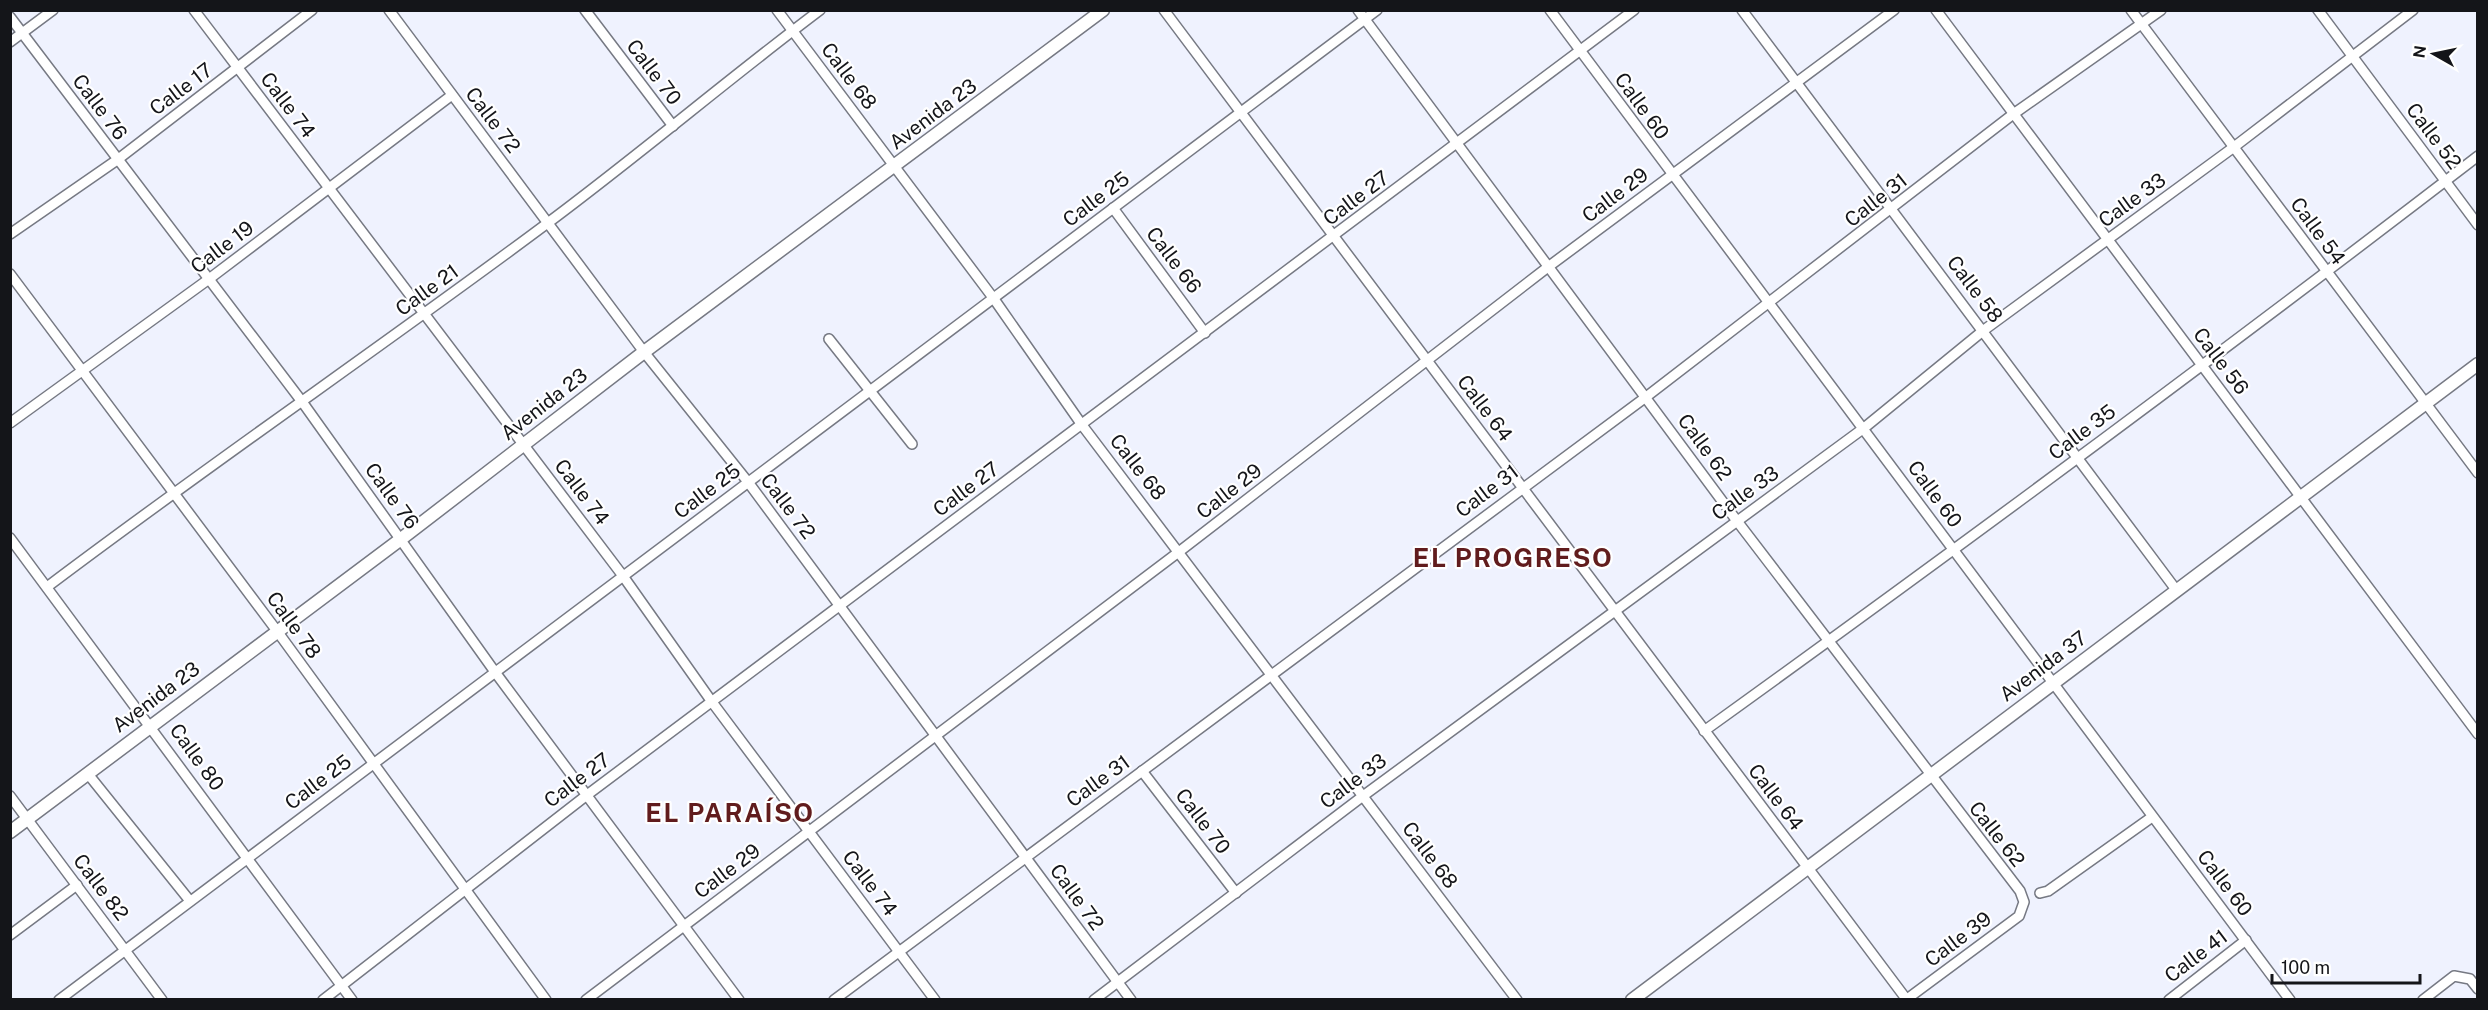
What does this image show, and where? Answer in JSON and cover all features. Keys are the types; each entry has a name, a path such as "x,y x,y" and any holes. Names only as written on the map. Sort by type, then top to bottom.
{"street":[{"path":"10,42 53,10"},
{"name":"Calle 74","path":"194,10 423,315 624,576 712,702 935,999"},
{"name":"Calle 17","path":"10,234 117,160 312,10"},
{"name":"Calle 72","path":"389,10 644,352 748,482 1131,999"},
{"name":"Calle 70","path":"585,10 673,126"},
{"name":"Calle 68","path":"777,10 994,299 1082,425 1180,551 1517,999"},
{"name":"Calle 21","path":"47,587 173,492 303,403 548,223 820,10"},
{"name":"Avenida 23","path":"10,832 401,539 644,352 1103,10"},
{"name":"Calle 64","path":"1164,10 1807,869 1907,999"},
{"name":"Calle 62","path":"1358,10 1737,521 1930,777 2020,891 2024,902"},
{"name":"Calle 25","path":"59,999 1377,10"},
{"name":"Calle 60","path":"1550,10 2290,999"},
{"name":"Calle 27","path":"322,999 587,795 1335,237 1635,10"},
{"name":"Calle 58","path":"1742,10 2178,591"},
{"name":"Calle 29","path":"586,999 1180,551 1548,267 1894,10"},
{"name":"Calle 56","path":"1936,10 2012,115 2478,734"},
{"name":"Calle 54","path":"2131,10 2478,473"},
{"name":"Calle 31","path":"834,999 1646,397 1893,210 2012,115 2161,10"},
{"name":"Calle 52","path":"2318,10 2478,225"},
{"name":"Calle 33","path":"1094,999 1363,796 1864,428 1984,330 2234,147 2413,10"},
{"name":"Calle 76","path":"10,17 303,403 495,672 739,999"},
{"name":"Calle 19","path":"10,423 209,279 452,96"},
{"name":"Calle 35","path":"1704,731 2077,459 2200,364 2327,273 2478,156"},
{"name":"Calle 66","path":"1113,208 1205,333"},
{"name":"Calle 78","path":"10,273 277,631 546,999"},
{"path":"829,339 912,444"},
{"name":"Avenida 37","path":"1632,999 2478,364"},
{"name":"Calle 80","path":"10,538 152,725 352,999"},
{"name":"Calle 70","path":"1142,771 1236,893"},
{"path":"88,774 190,901"},
{"name":"Calle 82","path":"10,796 162,999"},
{"path":"2040,893 2048,891 2152,817"},
{"path":"10,935 77,885"},
{"name":"Calle 39","path":"1907,999 2019,916 2024,902"},
{"name":"Calle 41","path":"2169,999 2246,940"},
{"path":"2423,999 2454,976 2470,979 2478,989"}],"district":[{"name":"EL PROGRESO","path":"1513,558"},
{"name":"EL PARAÍSO","path":"730,813"}]}
